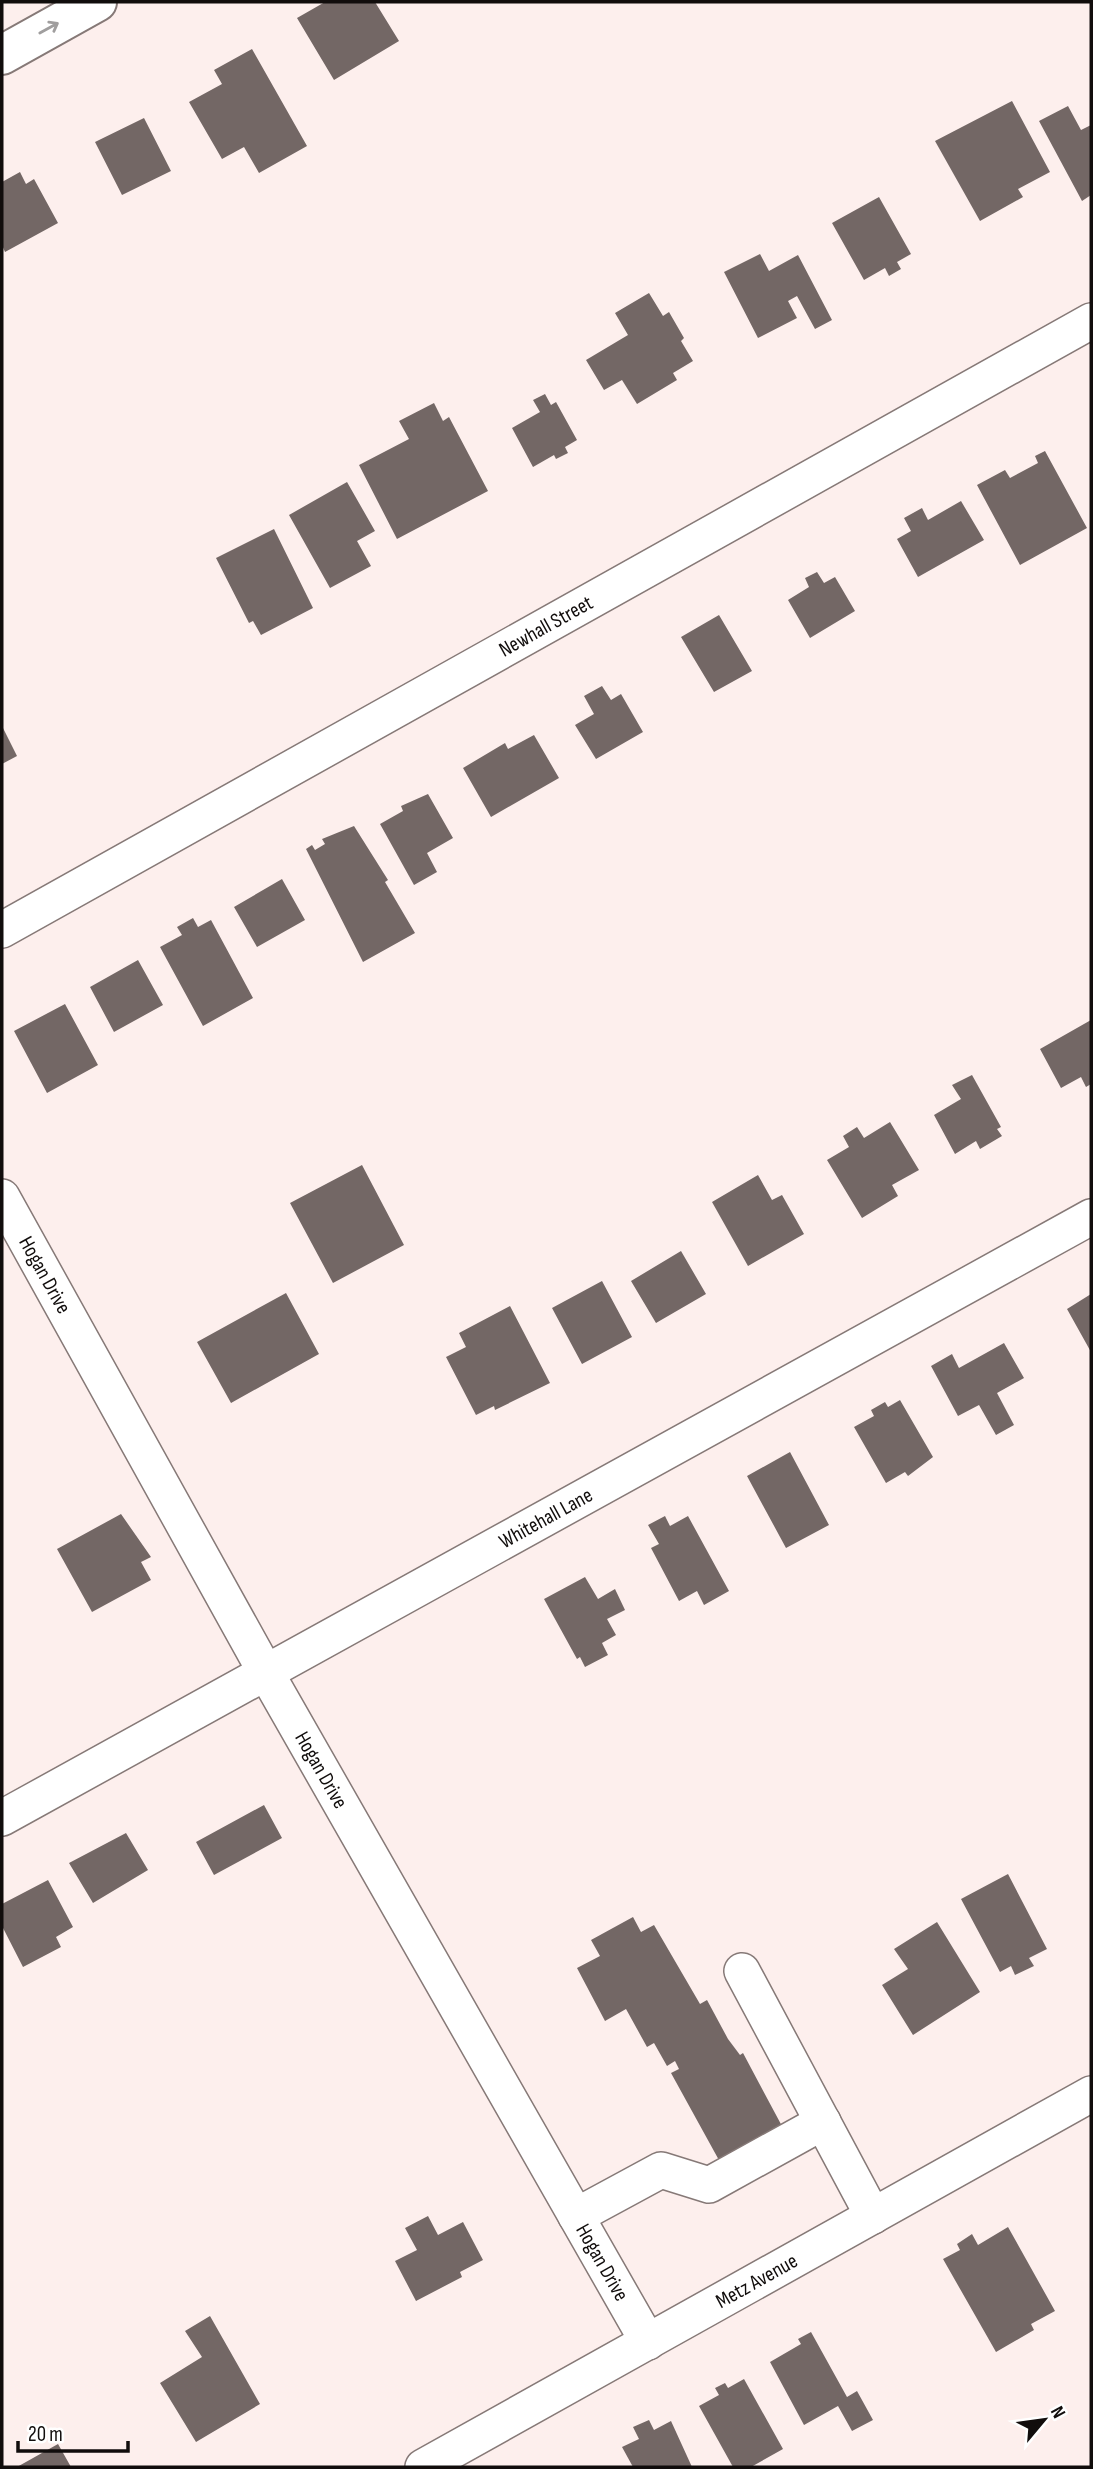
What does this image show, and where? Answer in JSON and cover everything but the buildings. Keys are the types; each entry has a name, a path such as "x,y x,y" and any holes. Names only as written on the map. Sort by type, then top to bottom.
{"main road":[{"path":"2,55 97,2"}],"street":[{"name":"Newhall Street","path":"2,930 1091,321"},
{"name":"Hogan Drive","path":"2,1197 265,1671 648,2342"},
{"name":"Whitehall Lane","path":"2,1818 1091,1217"},
{"path":"742,1970 873,2216"},
{"name":"Metz Avenue","path":"423,2467 1091,2094"},
{"path":"576,2216 662,2170 709,2185 823,2122"}]}
